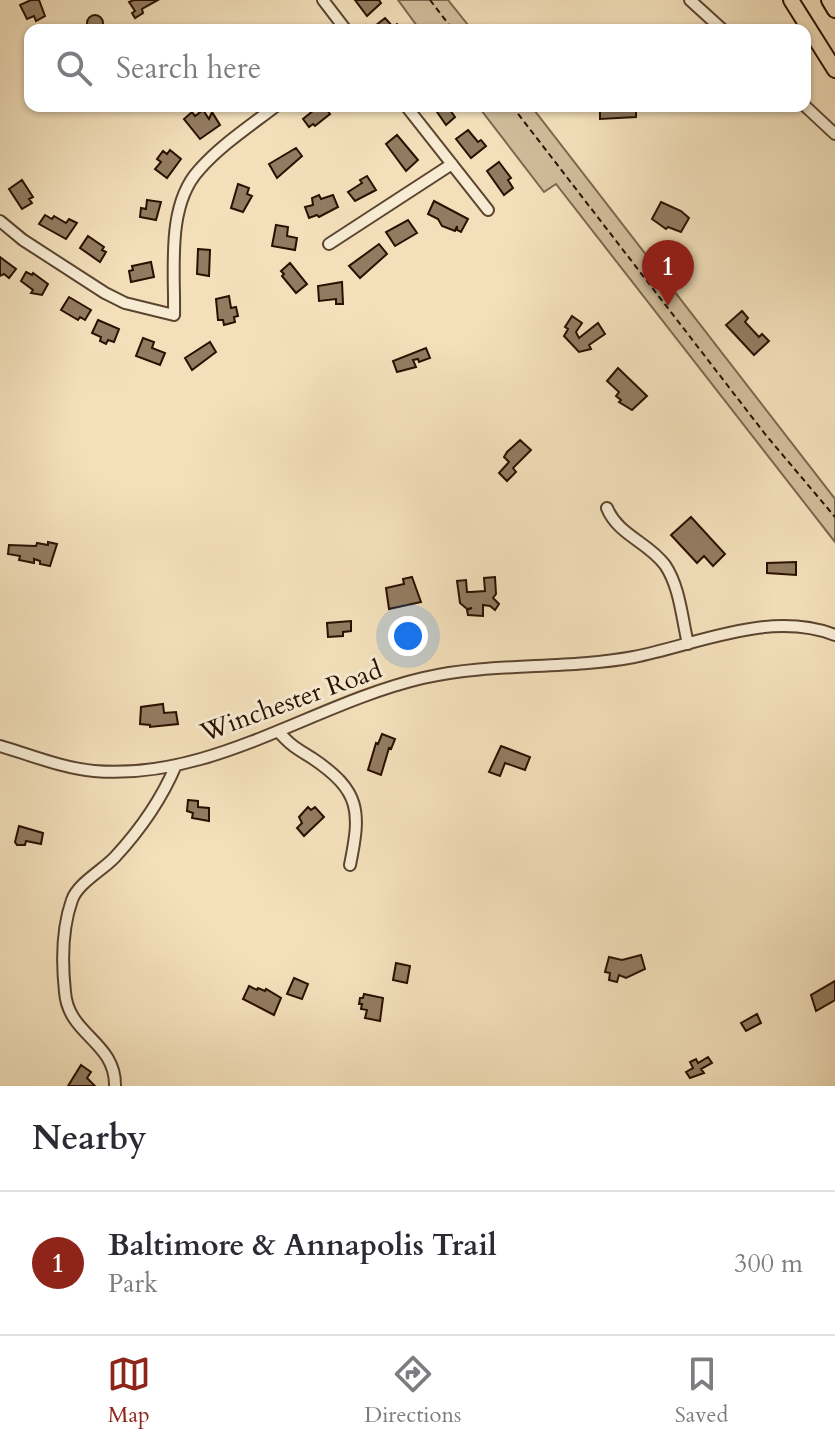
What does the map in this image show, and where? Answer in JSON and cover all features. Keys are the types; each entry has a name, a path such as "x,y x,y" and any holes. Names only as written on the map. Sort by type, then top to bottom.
{"highway":[{"path":"791,0 806,24"},
{"path":"829,0 835,10"},
{"path":"811,32 835,70"}],"street":[{"path":"323,0 341,24"},
{"path":"690,0 716,24"},
{"path":"0,221 23,240 105,293 125,303 174,315 177,223 187,188 214,154 268,112"},
{"path":"411,112 488,210"},
{"path":"811,112 835,134"},
{"path":"329,244 452,164"},
{"path":"607,508 613,523 646,546 666,567 677,594 688,644"},
{"name":"Winchester Road","path":"0,746 90,771 134,771 176,765 231,750 367,694 439,674 584,664 770,626 800,626 835,635"},
{"path":"278,731 290,746 313,759 343,783 349,792 358,827 350,865"},
{"path":"115,1086 115,1070 104,1050 82,1031 68,1010 64,941 73,898 115,858 142,825 168,785 176,765"}],"path":[{"path":"430,0 448,24"},
{"path":"517,112 765,434 835,517"}],"shaded area":[{"path":"398,0 448,0 467,24 416,24"},
{"path":"483,112 536,112 835,499 835,542 556,184 544,192"}],"building":[{"path":"39,0 45,16 36,21 34,16 27,19 20,5"},
{"path":"158,0 142,9 143,13 135,18 132,13 135,11 129,2"},
{"path":"355,0 379,0 381,3 367,16"},
{"path":"95,15 102,24 87,23"},
{"path":"192,112 195,116 204,112 209,119 212,112 220,125 200,139 184,119"},
{"path":"312,112 330,114 315,126 309,127 303,119"},
{"path":"437,112 451,112 455,117 446,125"},
{"path":"600,112 636,112 636,117 600,119"},
{"path":"468,130 486,146 471,158 456,139"},
{"path":"397,135 418,160 406,171 386,144"},
{"path":"296,148 302,156 277,178 269,164"},
{"path":"170,150 181,159 167,178 155,169 161,162 157,159 163,151 167,154"},
{"path":"499,162 511,178 508,180 513,188 504,195 487,171"},
{"path":"367,176 376,190 355,201 348,192"},
{"path":"22,180 33,197 29,199 32,203 22,209 9,189"},
{"path":"238,184 249,188 247,194 252,196 243,212 231,208"},
{"path":"319,195 321,199 333,195 338,207 319,217 309,218 305,207 313,205 312,198"},
{"path":"147,200 161,202 156,220 140,217 141,208 146,209"},
{"path":"434,201 468,219 461,232 457,226 455,231 442,226 438,219 428,214"},
{"path":"661,202 689,218 681,232 666,229 652,219"},
{"path":"45,215 66,223 69,219 77,223 66,239 39,224"},
{"path":"408,220 417,233 395,246 386,232"},
{"path":"276,225 288,227 287,236 297,238 295,250 272,246"},
{"path":"88,236 104,247 102,250 106,252 100,262 80,248"},
{"path":"379,244 387,254 360,278 349,266"},
{"path":"198,249 210,250 209,276 197,274"},
{"path":"0,257 16,269 9,278 4,274 0,276"},
{"path":"151,262 154,277 131,282 129,271 133,270 132,266"},
{"path":"290,263 307,284 296,293 281,271"},
{"path":"26,272 33,273 48,284 42,295 31,293 33,290 21,281"},
{"path":"342,282 343,304 336,304 336,299 319,301 318,286"},
{"path":"229,296 231,308 236,307 238,316 234,317 235,322 224,325 223,320 218,320 216,299"},
{"path":"69,297 91,310 85,320 80,317 78,320 61,310"},
{"path":"742,311 748,318 745,322 759,337 762,334 769,341 754,355 726,325"},
{"path":"572,316 582,323 576,332 579,338 598,323 605,334 589,345 591,349 579,352 564,336 568,329 565,327"},
{"path":"98,320 119,329 114,342 108,340 106,344 100,341 101,337 92,333"},
{"path":"143,338 154,342 152,348 165,353 160,365 136,356"},
{"path":"210,342 216,352 192,370 185,358"},
{"path":"426,348 430,358 419,362 418,359 413,360 416,367 397,372 393,361"},
{"path":"618,368 647,396 632,410 619,402 621,400 616,396 619,392 607,381"},
{"path":"520,440 531,450 513,468 516,472 507,481 499,473 509,462 504,457"},
{"path":"691,517 725,554 713,566 704,556 697,563 671,535"},
{"path":"48,542 57,544 50,566 34,559 34,563 19,560 20,556 8,554 9,545 36,546 37,543 48,545"},
{"path":"796,562 796,575 767,573 767,563"},
{"path":"412,577 421,602 389,609 386,588 404,584 403,579"},
{"path":"495,577 496,594 493,598 499,604 495,610 483,605 483,616 468,615 467,610 472,608 467,609 460,603 457,581 466,580 467,592 485,591 484,578"},
{"path":"351,621 351,631 343,632 343,636 328,637 327,623"},
{"path":"163,704 164,713 176,712 178,724 150,727 140,724 141,707"},
{"path":"382,734 395,739 381,775 368,770"},
{"path":"501,746 530,757 525,770 505,763 500,776 489,772"},
{"path":"188,800 198,801 198,807 209,808 209,821 192,818 193,813 187,811"},
{"path":"308,807 311,810 315,807 324,817 304,836 297,828 302,823 299,817"},
{"path":"19,826 43,833 41,844 26,841 25,845 17,845"},
{"path":"641,955 645,969 626,978 619,975 617,982 609,980 610,973 605,972 609,957 622,960"},
{"path":"396,963 410,966 407,983 393,980"},
{"path":"294,978 308,984 302,999 287,994"},
{"path":"835,981 835,1000 816,1011 811,995"},
{"path":"249,986 257,990 266,989 281,998 274,1015 243,999"},
{"path":"364,994 383,998 380,1021 365,1018 367,1010 361,1009 362,1004 359,1004"},
{"path":"757,1014 761,1023 746,1031 741,1023"},
{"path":"708,1057 712,1063 701,1069 704,1073 690,1078 686,1072 693,1068 690,1062 696,1059 698,1063"},
{"path":"81,1065 91,1072 87,1078 95,1086 68,1086"}],"place":[{"name":"Baltimore & Annapolis Trail","path":"668,306"}]}
